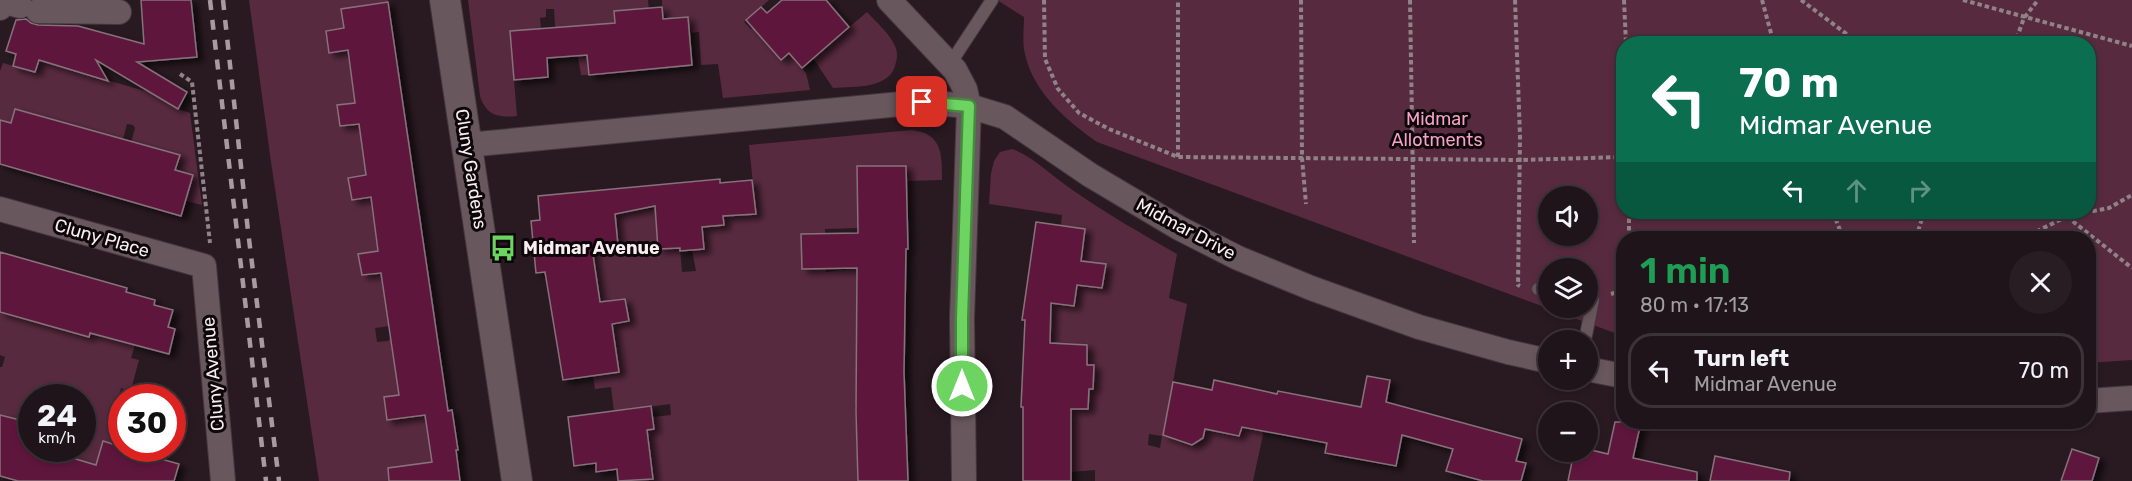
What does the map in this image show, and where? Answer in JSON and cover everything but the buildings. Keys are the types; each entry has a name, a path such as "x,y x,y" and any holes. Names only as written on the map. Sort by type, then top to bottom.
{"street":[{"name":"Cluny Gardens","path":"445,0 517,481"},
{"path":"889,0 950,63 966,88 969,106 962,328 964,481"},
{"path":"19,8 119,12"},
{"path":"467,145 914,103 969,106"},
{"name":"Midmar Drive","path":"969,106 1005,117 1115,191 1179,228 1238,258 1360,307 1419,327 1538,359"},
{"name":"Cluny Place","path":"0,209 204,266"},
{"name":"Cluny Avenue","path":"204,266 223,481"},
{"path":"1598,371 1616,375"},
{"path":"2096,400 2132,398"}],"lane":[{"path":"950,63 992,0"}],"path":[{"path":"1044,0 1046,59 1058,89 1079,113 1109,129 1178,157 1520,160 1616,157"},
{"path":"1178,0 1178,157"},
{"path":"1301,0 1302,158 1306,204"},
{"path":"1410,0 1414,243"},
{"path":"1515,0 1520,160 1518,285 1538,289"},
{"path":"1624,0 1626,36"},
{"path":"1762,0 1772,36"},
{"path":"1801,0 1849,36"},
{"path":"1964,0 2093,36"},
{"path":"2016,36 2024,18 2038,0"},
{"path":"2096,37 2132,46"},
{"path":"180,74 192,82 210,226 209,252 204,266"},
{"path":"2096,211 2109,208 2132,195"},
{"path":"2037,231 2062,219"},
{"path":"2072,219 2086,231"},
{"path":"2096,239 2132,268"}],"green space":[{"path":"249,0 388,0 388,2 342,9 345,30 326,31 329,52 347,48 350,69 397,62 400,76 354,83 356,105 352,103 337,105 340,126 359,122 362,143 409,137 411,149 365,156 367,177 349,178 352,200 367,198 370,195 373,216 420,209 422,226 375,232 378,253 374,251 359,254 362,275 378,273 381,270 384,292 431,285 436,320 375,328 377,342 388,341 392,337 406,410 447,404 448,411 425,415 431,453 456,450 396,481 319,481"},
{"path":"468,0 648,0 654,69 649,69 646,52 614,11 615,23 585,26 589,75 581,75 574,33 563,34 564,57 557,57 554,9 546,9 546,17 540,18 541,29 510,32 517,116 499,116 489,111 480,96"},
{"path":"662,0 769,0 744,22 751,29 768,14 796,47 802,47 792,57 806,73 810,90 723,98 718,64 701,65 699,32 689,33 688,17 663,19"},
{"name":"Midmar Allotments","path":"997,0 2132,0 2132,360 2096,362 2096,231 1616,231 1616,333 1574,318 1598,318 1598,258 1538,258 1538,305 1097,142 1074,125 1043,93 1029,68 1024,49 1024,17"},
{"path":"867,12 885,31 895,46 897,57 893,71 887,78 871,85 833,88 813,58"},
{"path":"16,54 152,93 178,109 190,113 202,205 186,201 193,175 175,170 180,155 127,157 135,128 133,125 127,124 123,139 15,109 11,123 0,120 0,71 3,63 35,72 38,63"},
{"path":"912,130 930,136 939,147 942,180 907,181 906,166 858,166 858,228 825,229 826,272 855,268 905,268 856,288 856,369 905,386 905,389 881,390 881,403 855,404 858,481 639,481 653,479 651,465 607,471 606,462 652,417 671,415 670,404 614,412 611,387 595,389 593,376 619,372 617,360 596,363 603,323 628,321 625,299 600,304 597,281 573,268 540,273 537,252 617,245 615,214 655,208 658,249 680,248 682,272 696,271 692,250 704,249 700,227 724,225 722,200 756,213 749,145"},
{"path":"1012,149 1020,152 1099,208 1177,254 1169,298 1187,304 1166,421 1182,424 1185,442 1188,444 1202,440 1205,429 1239,436 1250,388 1272,393 1253,481 1095,481 1095,470 1071,472 1071,447 1023,447 1023,442 1047,442 1068,409 1088,409 1089,389 1093,389 1094,366 1074,364 1087,354 1084,344 1026,342 1025,299 1074,306 1077,283 1102,288 1106,264 1085,261 1080,263 1061,226 1062,215 989,204 991,174 994,161 1000,152","holes":["1149,434 1162,436 1160,448 1148,445"]},
{"path":"0,309 89,336 93,323 113,339 135,345 131,358 139,360 133,384 108,384 108,443 103,442 96,465 84,462 96,462 96,384 18,384 18,420 0,415 0,367 5,357 0,355"},
{"path":"127,462 149,462 144,479 124,473"}],"railway":[{"path":"210,0 266,481"},
{"path":"223,0 248,231 279,481"}],"place":[{"name":"Midmar Avenue","path":"503,248"}],"route":[{"path":"922,102 969,106 962,386"}]}
